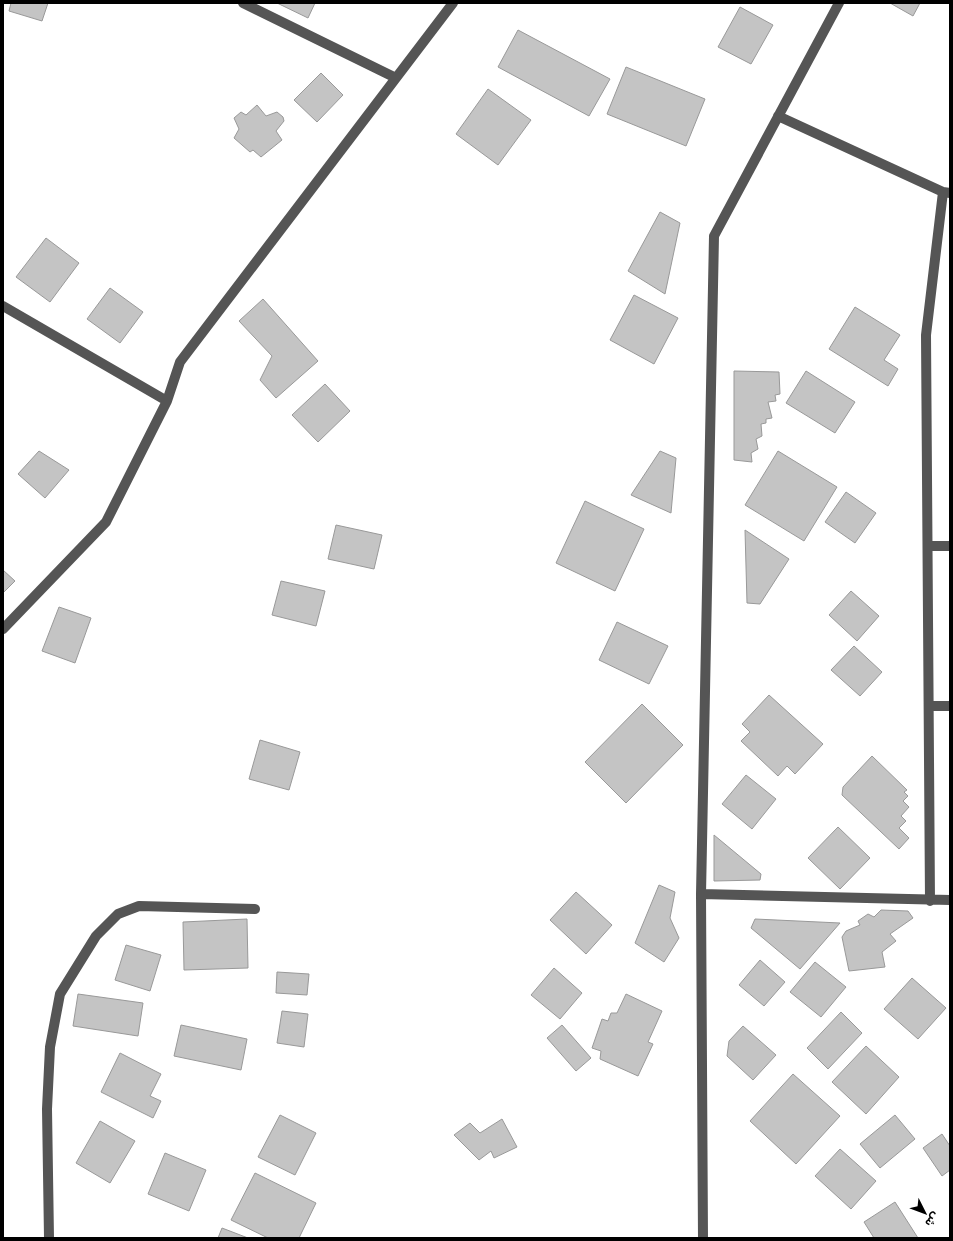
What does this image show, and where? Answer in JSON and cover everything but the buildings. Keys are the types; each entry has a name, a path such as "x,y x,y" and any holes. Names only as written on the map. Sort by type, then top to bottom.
{"street":[{"path":"243,3 396,78"},
{"path":"3,629 106,522 167,401 180,362 453,3"},
{"path":"703,1238 701,894 714,236 839,3"},
{"path":"778,116 947,193 926,335 930,706 930,901"},
{"path":"3,306 167,401"},
{"path":"928,546 950,546"},
{"path":"930,706 950,706"},
{"path":"701,894 930,901 950,900"},
{"path":"49,1238 47,1109 50,1046 60,994 96,936 118,914 139,906 255,909"}]}
